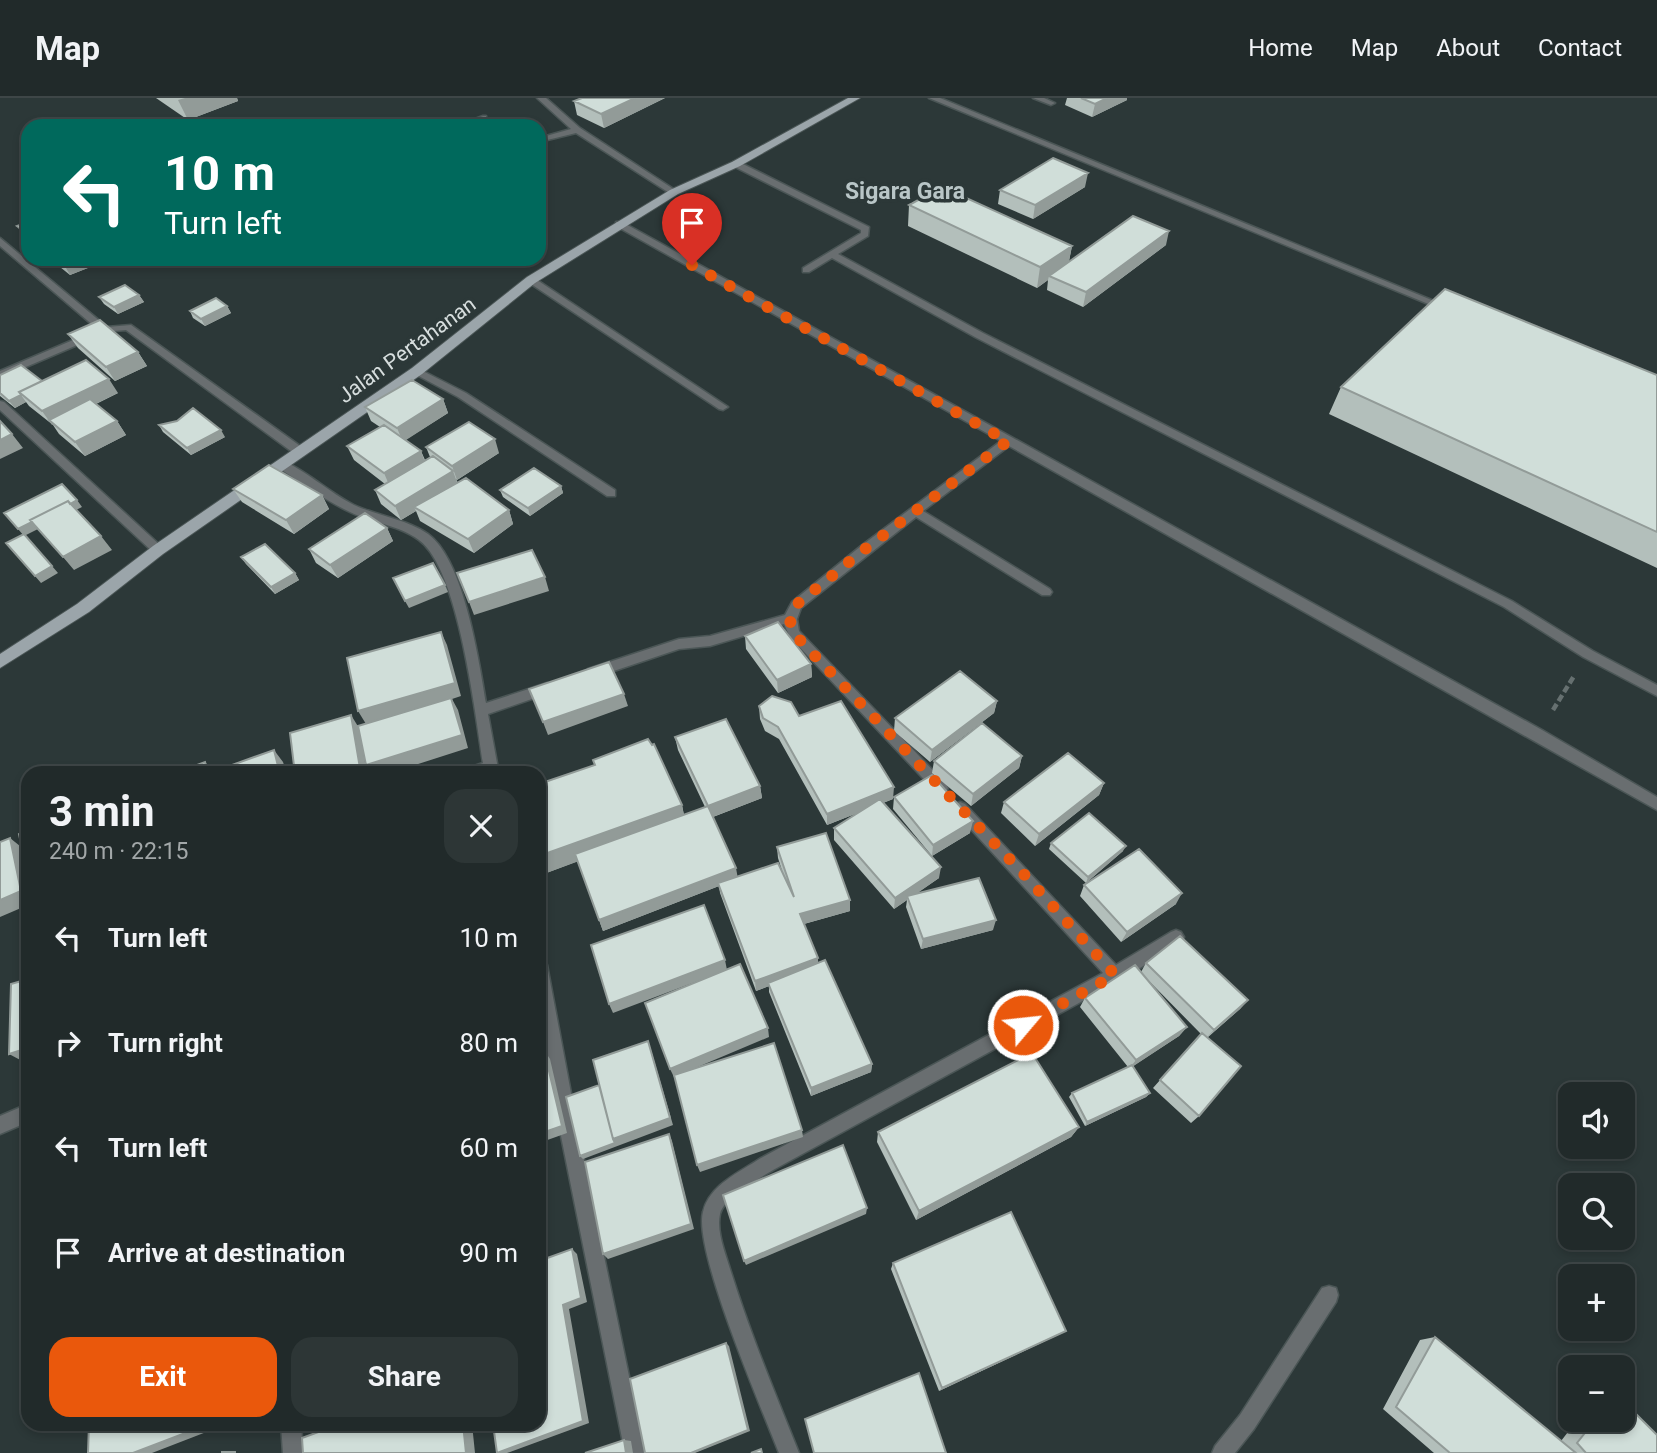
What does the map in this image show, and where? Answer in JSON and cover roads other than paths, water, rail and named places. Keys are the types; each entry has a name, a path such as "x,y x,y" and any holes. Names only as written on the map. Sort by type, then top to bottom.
{"main road":[{"name":"Jalan Pertahanan","path":"0,662 83,608 158,550 417,371 531,280 674,192 736,164 851,99"}],"street":[{"path":"541,98 577,130 674,192"},
{"path":"933,98 1450,310"},
{"path":"1037,98 1051,103"},
{"path":"546,138 577,130"},
{"path":"736,164 866,229 865,234 806,270"},
{"path":"619,224 1537,734 1657,804"},
{"path":"0,241 21,259"},
{"path":"831,254 979,335 1508,604 1588,654 1657,691"},
{"path":"29,266 105,330"},
{"path":"531,280 723,407"},
{"path":"0,375 105,330 128,327 299,451"},
{"path":"417,371 462,396 611,493"},
{"path":"0,404 158,550"},
{"path":"1008,441 796,605 789,625 794,634 1022,872 1115,975"},
{"path":"281,464 353,509 415,532 432,544 451,578 490,766"},
{"path":"915,511 1046,592"},
{"path":"586,675 679,644 710,641 790,618"},
{"path":"480,711 560,684"},
{"path":"789,1453 724,1280 710,1230 711,1212 718,1201 727,1191 767,1164 1115,975 1176,937"},
{"path":"546,1003 635,1453"},
{"path":"0,1125 21,1116"},
{"path":"1222,1453 1247,1422 1329,1295"},
{"path":"291,1431 293,1453"}],"district":[{"name":"Sigara Gara","path":"905,191"}]}
